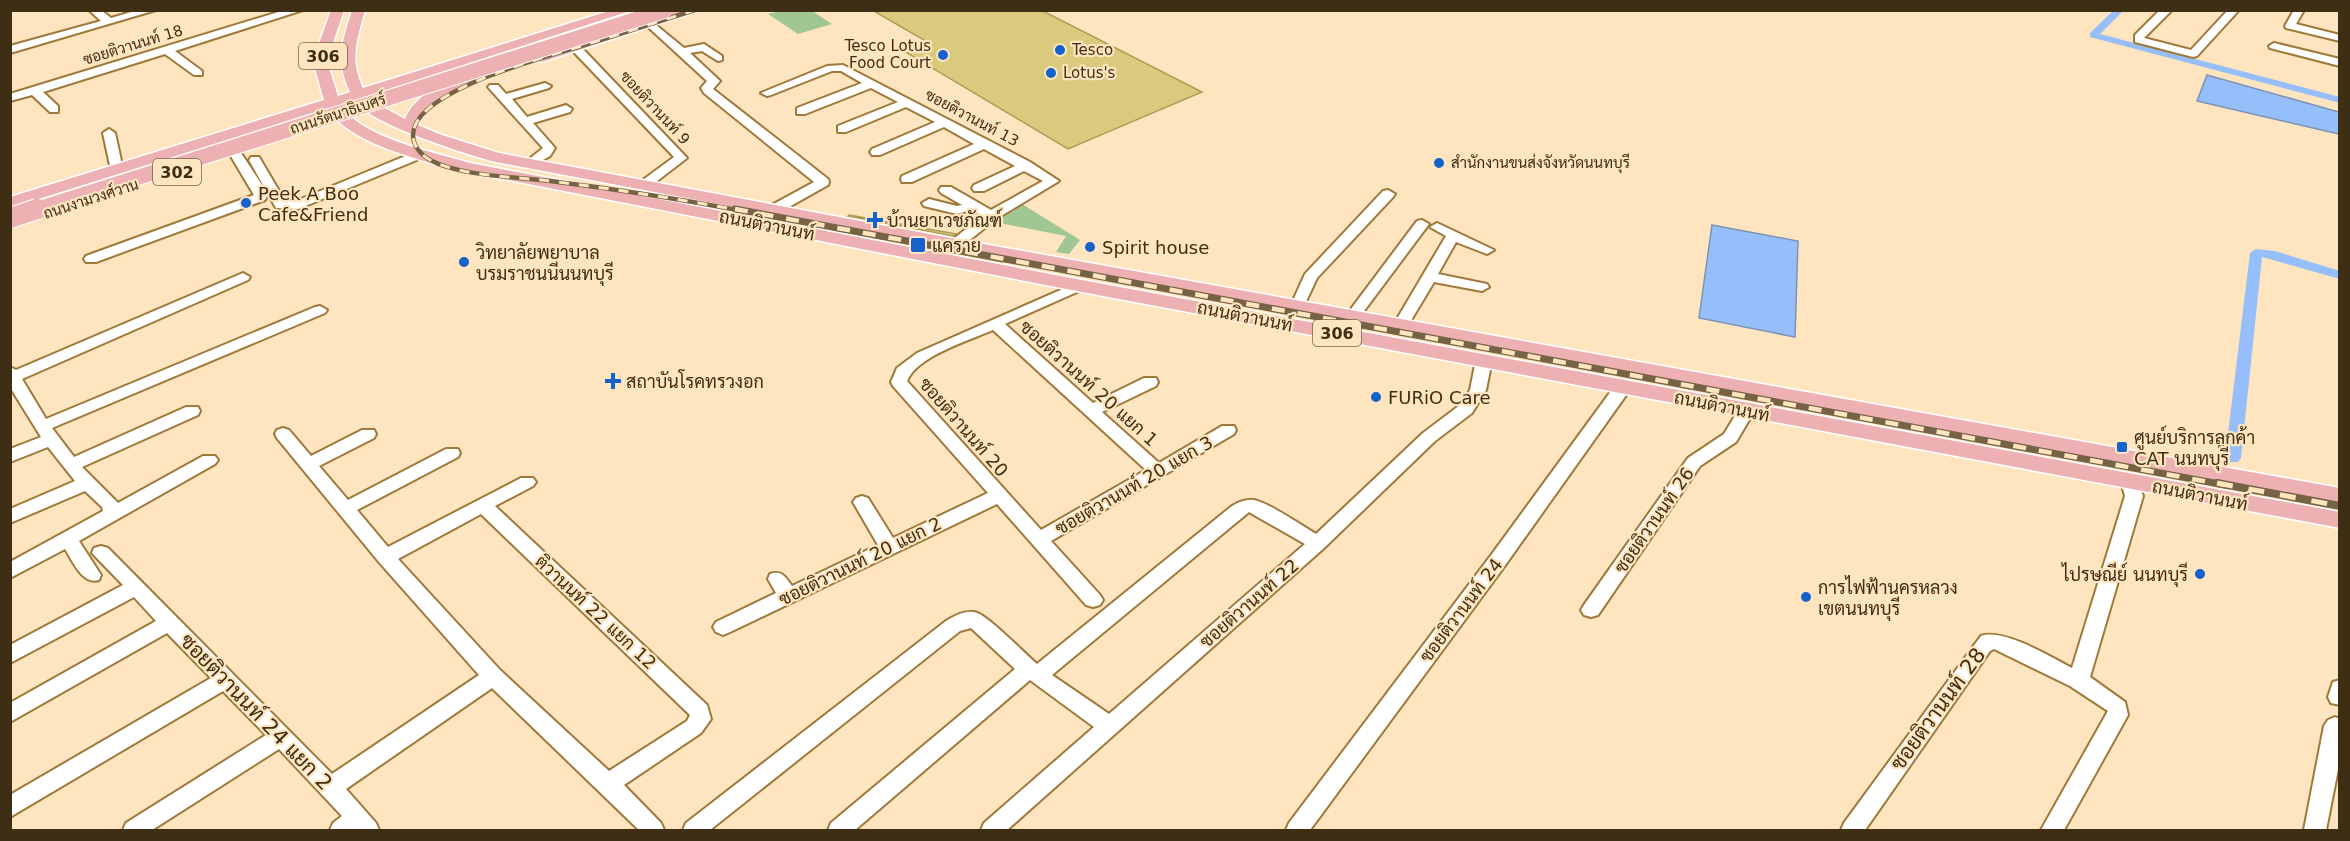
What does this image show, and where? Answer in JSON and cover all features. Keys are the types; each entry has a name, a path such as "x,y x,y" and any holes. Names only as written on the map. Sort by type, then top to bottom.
{"main road":[{"name":"306","path":"337,110 321,65 324,49 338,10"},
{"name":"306","path":"359,10 347,50 350,76 365,103"},
{"name":"ถนนรัตนาธิเบศร์","path":"365,103 553,33 627,10"},
{"name":"ถนนรัตนาธิเบศร์","path":"10,218 666,10"},
{"name":"ถนนรัตนาธิเบศร์","path":"10,211 650,17 694,10"},
{"name":"ถนนรัตนาธิเบศร์","path":"365,103 490,80 510,67 573,47 650,17"},
{"path":"553,33 538,42 540,48 553,51 573,47"},
{"path":"337,110 467,71 510,67"},
{"path":"410,127 412,115 422,102 490,80"},
{"name":"ถนนติวานนท์","path":"365,103 410,127 468,149 529,164 2340,496"},
{"name":"ถนนงามวงศ์วาน","path":"10,203 204,143 242,139 337,110"},
{"name":"ถนนงามวงศ์วาน","path":"10,225 235,153 337,110"},
{"name":"ถนนติวานนท์","path":"337,110 357,129 420,154 522,179 2130,482 2338,524"},
{"path":"684,210 702,195"},
{"path":"1908,418 1913,441"}],"street":[{"path":"94,10 109,22"},
{"path":"10,50 152,10"},
{"path":"2167,10 2139,37 2139,40 2187,54 2193,54 2234,10"},
{"path":"2299,10 2290,26 2340,38"},
{"name":"ซอยติวานนท์ 18","path":"10,98 291,11"},
{"path":"239,12 259,21"},
{"path":"650,17 682,52 714,81 707,88 708,91 823,182 775,209"},
{"path":"2285,38 2340,51"},
{"path":"2274,46 2340,63"},
{"name":"ซอยติวานนท์ 9","path":"573,47 681,158 643,185"},
{"path":"682,52 704,47 718,58"},
{"path":"167,50 198,73"},
{"name":"ซอยติวานนท์ 13","path":"767,93 831,68 843,68 1052,179 1052,183 991,216 956,244"},
{"path":"490,80 549,148 546,153 529,164"},
{"path":"801,111 872,83"},
{"path":"504,98 545,86"},
{"path":"35,91 54,109"},
{"path":"842,129 908,102"},
{"path":"525,121 566,109"},
{"path":"876,152 945,122"},
{"path":"109,134 117,170"},
{"path":"907,178 984,144"},
{"path":"91,259 260,197 261,194 235,153"},
{"path":"255,160 281,206 298,205 420,154"},
{"path":"979,188 1026,165"},
{"path":"946,190 991,216"},
{"path":"1298,305 1310,277 1388,194"},
{"path":"929,203 957,210 971,206"},
{"path":"1353,316 1422,224"},
{"path":"1437,227 1487,250"},
{"path":"1402,324 1455,235"},
{"path":"112,512 111,505 86,483 47,432 17,401 12,375 243,277"},
{"path":"1430,277 1482,287"},
{"name":"ซอยติวานนท์ 20","path":"1081,285 922,356 903,372 899,382 998,496 1093,600"},
{"path":"10,456 47,432 320,310"},
{"name":"ซอยติวานนท์ 20 แยก 1","path":"995,323 1157,471"},
{"name":"ซอยติวานนท์ 22","path":"992,831 1318,543 1429,437 1466,409 1478,390 1484,360"},
{"path":"1091,411 1149,382"},
{"name":"ซอยติวานนท์ 24","path":"1297,831 1499,559 1623,387"},
{"name":"ซอยติวานนท์ 26","path":"1591,610 1694,462 1730,438 1747,410"},
{"path":"71,465 192,411"},
{"name":"ซอยติวานนท์ 20 แยก 3","path":"1039,540 1228,430"},
{"path":"283,434 386,557 493,676 608,784 653,831"},
{"path":"308,464 368,434"},
{"path":"345,508 452,453"},
{"path":"10,571 69,540 102,521 112,512 209,459"},
{"path":"386,557 527,482"},
{"path":"2078,682 2134,496 2130,482"},
{"path":"10,517 86,483"},
{"name":"ซอยติวานนท์ 20 แยก 2","path":"723,627 998,496"},
{"path":"862,502 889,548"},
{"name":"ติวานนท์ 22 แยก 12","path":"483,505 700,711 701,718 694,727 608,784"},
{"path":"839,831 1238,510 1246,506 1253,506 1318,543"},
{"path":"69,540 92,575"},
{"path":"101,553 169,623"},
{"path":"777,579 788,596"},
{"path":"10,655 136,587"},
{"path":"694,831 953,626 965,620 975,621 1034,672 1109,726"},
{"name":"ซอยติวานนท์ 24 แยก 2","path":"10,714 169,623 331,788 356,827"},
{"name":"ซอยติวานนท์ 28","path":"1852,831 1988,641 1996,641 2078,682 2111,701 2118,708 2118,715 2052,831"},
{"path":"331,788 493,676"},
{"path":"10,807 225,680"},
{"path":"2315,831 2335,726"},
{"path":"134,831 280,737"}],"green space":[{"path":"782,10 812,11 832,24 798,34 768,14"},
{"path":"1022,204 1080,240 1069,254 1056,252 1066,236 989,221"}],"water":[{"path":"2207,75 2339,112 2339,134 2197,101"},
{"path":"1712,225 1798,241 1795,337 1699,318"}],"building":[{"name":"Lotus's","path":"872,10 1041,10 1202,92 1068,149 907,53 931,44"},
{"path":"849,215 956,234 953,236"},
{"path":"833,228 1005,260 1002,262 832,230"}],"waterway":[{"path":"2120,10 2093,35 2340,100"},
{"path":"2233,458 2256,253 2270,254 2340,275"}],"railway":[{"path":"695,10 488,76 436,103 419,118 413,139 418,150 427,158 442,165 472,173 623,191 743,211"},
{"path":"735,209 2225,485"},
{"path":"2217,483 2340,506"}],"place":[{"name":"Tesco","path":"1060,50"},
{"name":"Tesco Lotus Food Court","path":"943,55"},
{"name":"Lotus's","path":"1051,73"},
{"name":"สำนักงานขนส่งจังหวัดนนทบุรี","path":"1439,163"},
{"name":"Peek A Boo Cafe&Friend","path":"246,203"},
{"name":"บ้านยาเวชภัณฑ์","path":"875,220"},
{"name":"แคราย","path":"918,245"},
{"name":"Spirit house","path":"1090,247"},
{"name":"วิทยาลัยพยาบาล บรมราชนนีนนทบุรี","path":"464,262"},
{"name":"สถาบันโรคทรวงอก","path":"613,381"},
{"name":"FURiO Care","path":"1376,397"},
{"name":"ศูนย์บริการลูกค้า CAT นนทบุรี","path":"2122,447"},
{"name":"ไปรษณีย์ นนทบุรี","path":"2200,574"},
{"name":"การไฟฟ้านครหลวง เขตนนทบุรี","path":"1806,597"}]}
